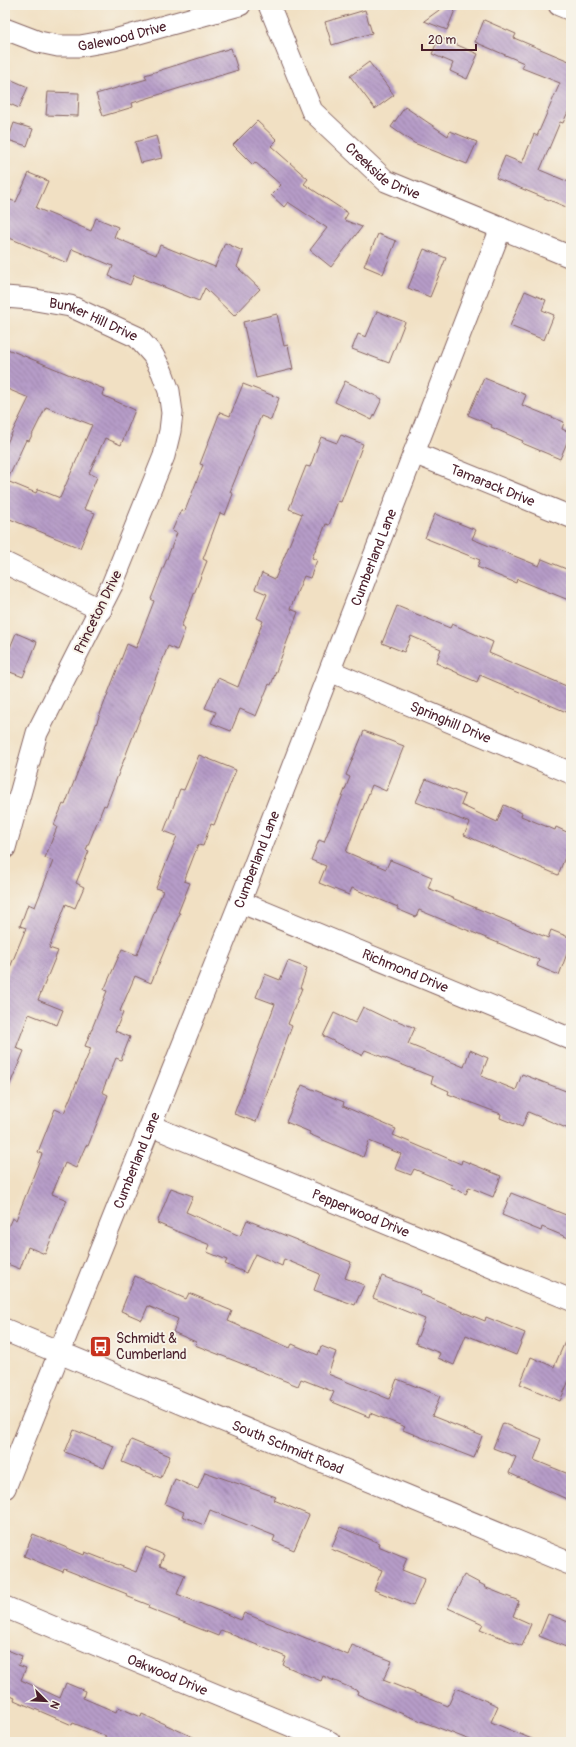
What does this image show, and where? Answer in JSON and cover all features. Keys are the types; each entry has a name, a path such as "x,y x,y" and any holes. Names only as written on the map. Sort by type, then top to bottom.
{"street":[{"name":"Galewood Drive","path":"5,29 39,42 58,46 80,46 114,40 240,5"},
{"name":"Creekside Drive","path":"269,5 312,111 386,181 571,257"},
{"path":"558,5 571,10"},
{"name":"Cumberland Lane","path":"5,1488 240,902 501,228"},
{"name":"Bunker Hill Drive","path":"5,297 30,299 70,306 111,324 137,337 153,354 162,372"},
{"name":"Princeton Drive","path":"5,848 37,733 101,610 164,456 170,431 172,413 169,391 162,372"},
{"name":"Tamarack Drive","path":"414,453 571,517"},
{"path":"5,563 101,610"},
{"name":"Springhill Drive","path":"330,671 571,773"},
{"name":"Richmond Drive","path":"240,902 571,1039"},
{"name":"Pepperwood Drive","path":"151,1126 571,1300"},
{"name":"South Schmidt Road","path":"5,1330 571,1564"},
{"name":"Oakwood Drive","path":"5,1607 330,1742"}],"building":[{"path":"446,5 457,5 447,30 424,21"},
{"path":"365,10 372,33 332,45 325,22"},
{"path":"484,20 516,34 514,38 569,61 571,56 571,105 563,123 560,122 540,170 571,183 571,209 496,178 505,156 522,163 534,134 537,136 560,83 522,68 524,63 475,42"},
{"path":"439,37 478,54 467,79 450,71 453,63 432,54"},
{"path":"231,48 238,70 132,103 133,107 103,116 96,94 147,79 145,75"},
{"path":"369,62 394,95 375,109 350,76"},
{"path":"5,77 28,87 19,108 5,102"},
{"path":"48,92 79,93 78,116 46,115"},
{"path":"405,107 448,136 450,131 477,142 467,164 414,143 391,127"},
{"path":"257,121 277,140 271,146 308,179 304,184 348,213 344,220 362,227 331,267 310,250 327,228 288,202 284,207 271,195 281,185 255,162 253,165 233,145"},
{"path":"14,123 33,129 27,146 8,140"},
{"path":"156,136 162,158 141,163 135,142"},
{"path":"29,173 48,181 36,208 91,231 96,218 118,227 114,237 156,255 160,245 215,267 225,243 243,251 237,267 260,289 234,316 205,288 199,301 134,275 130,285 109,276 113,266 72,249 67,263 5,236 5,198 16,202"},
{"path":"378,234 396,241 383,274 364,266"},
{"path":"424,249 446,258 430,297 408,288"},
{"path":"525,291 546,300 542,310 554,315 544,340 510,326"},
{"path":"377,311 405,322 389,363 352,349 358,334 366,337"},
{"path":"277,314 284,346 288,345 293,369 256,378 243,322"},
{"path":"5,348 104,389 102,395 135,410 121,445 105,438 89,473 97,477 84,509 95,513 80,548 5,517 5,447 29,398 5,388","holes":["46,407 92,425 60,498 38,489 36,493 7,481 26,440 29,441"]},
{"path":"484,378 526,395 522,405 564,422 562,429 571,433 560,459 522,443 523,441 491,427 492,425 468,415"},
{"path":"345,381 382,399 372,420 335,402"},
{"path":"243,384 279,398 271,420 261,416 230,492 233,494 225,515 220,513 203,559 207,561 181,627 185,629 177,650 168,646 106,806 104,805 86,850 89,851 76,883 84,887 75,908 66,904 49,948 58,951 38,1000 63,1010 57,1025 29,1014 16,1048 24,1051 5,1096 5,980 26,928 20,926 28,904 35,907 53,861 45,858 57,827 54,825 63,804 65,805 127,644 136,648 154,601 151,599 177,533 172,531 181,510 185,511 203,465 200,464 220,412 230,416"},
{"path":"341,435 363,444 341,502 338,501 329,525 326,524 312,558 317,560 310,578 304,576 290,609 298,612 271,685 269,684 256,716 240,709 231,731 211,723 216,712 205,708 218,678 238,687 263,621 257,618 267,594 255,589 262,573 275,579 302,514 289,509 306,466 310,467 321,437 337,443"},
{"path":"435,514 476,530 472,539 539,566 542,559 571,571 571,601 517,579 516,583 477,567 480,560 425,538"},
{"path":"397,606 450,628 452,624 493,642 489,653 571,688 571,714 480,675 477,682 458,674 436,663 441,649 411,636 404,652 382,643"},
{"path":"16,633 37,642 23,677 5,670 5,660"},
{"path":"364,731 404,746 386,791 372,785 346,852 386,869 390,860 432,877 428,888 548,938 551,930 571,938 571,943 559,975 537,966 539,960 419,910 416,917 397,909 398,907 352,888 349,895 319,883 326,866 311,860 319,840 324,842 350,777 346,775"},
{"path":"199,755 236,770 214,825 211,824 203,846 198,845 184,881 190,883 178,913 180,913 151,983 135,976 120,1011 123,1013 115,1031 130,1037 121,1060 116,1058 102,1092 108,1095 88,1146 86,1145 76,1168 65,1163 52,1194 67,1200 45,1254 28,1247 20,1269 5,1263 5,1234 12,1218 16,1220 42,1154 38,1152 55,1109 64,1113 91,1048 85,1046 107,991 104,990 122,949 137,955 163,891 156,888 177,836 164,831 180,789 184,790"},
{"path":"426,779 465,795 461,805 497,822 504,805 522,813 521,816 555,830 556,827 571,834 571,842 558,875 464,835 470,823 416,802"},
{"path":"288,961 307,968 300,988 302,988 288,1024 292,1026 256,1122 234,1114 275,1004 256,997 265,974 280,980"},
{"path":"363,1007 392,1021 393,1019 415,1028 408,1044 464,1067 470,1050 488,1058 481,1076 516,1090 522,1074 571,1093 571,1130 528,1112 522,1127 500,1118 501,1114 448,1094 449,1091 431,1083 433,1077 365,1050 362,1055 323,1036 334,1013 355,1023"},
{"path":"302,1085 344,1102 343,1106 396,1129 393,1135 461,1164 462,1160 501,1176 493,1197 469,1187 466,1194 451,1187 452,1185 414,1169 411,1175 395,1169 401,1154 369,1141 363,1157 309,1134 310,1132 286,1122"},
{"path":"171,1188 193,1196 186,1212 240,1236 247,1220 351,1262 345,1278 364,1285 355,1305 314,1290 320,1274 284,1259 282,1266 255,1254 246,1273 225,1264 227,1260 207,1252 210,1245 157,1223"},
{"path":"511,1193 571,1217 571,1239 542,1227 541,1231 502,1215"},
{"path":"135,1276 186,1299 189,1293 232,1311 228,1321 290,1348 292,1344 318,1355 321,1346 336,1352 328,1374 389,1399 397,1379 440,1396 432,1416 482,1436 474,1458 403,1430 405,1427 370,1413 369,1417 330,1401 334,1392 301,1379 298,1386 195,1345 196,1342 173,1332 178,1319 148,1306 142,1320 121,1311"},
{"path":"382,1276 421,1291 420,1294 485,1321 486,1317 525,1333 516,1355 466,1335 454,1365 438,1358 440,1353 415,1343 425,1319 373,1298"},
{"path":"571,1328 571,1376 560,1401 520,1384 531,1357 554,1367"},
{"path":"503,1423 542,1439 534,1460 571,1475 571,1501 509,1473 516,1457 493,1448"},
{"path":"74,1430 114,1446 104,1468 65,1452"},
{"path":"131,1440 170,1456 161,1478 122,1462"},
{"path":"205,1472 276,1497 274,1500 309,1515 294,1550 273,1541 275,1536 210,1510 204,1525 182,1516 184,1512 165,1504 175,1479 198,1489"},
{"path":"340,1527 379,1543 378,1546 407,1558 402,1570 425,1579 413,1606 374,1590 382,1570 331,1549"},
{"path":"33,1534 84,1555 85,1552 136,1572 146,1547 164,1555 160,1565 185,1575 177,1594 241,1620 244,1613 348,1655 352,1645 392,1661 383,1680 448,1706 456,1688 498,1706 491,1722 539,1742 475,1742 388,1708 357,1694 358,1691 323,1676 321,1681 283,1665 286,1657 221,1630 218,1636 148,1608 149,1605 126,1596 127,1594 64,1569 63,1572 24,1556"},
{"path":"464,1575 485,1586 484,1587 519,1601 513,1616 531,1624 522,1646 480,1629 483,1624 448,1608"},
{"path":"548,1614 571,1623 571,1649 539,1636"},
{"path":"5,1649 22,1656 18,1665 26,1668 21,1680 60,1698 66,1683 85,1691 83,1698 116,1712 118,1707 141,1717 142,1714 204,1742 103,1742 106,1736 73,1723 72,1725 14,1700 15,1698 6,1694 5,1697"}],"place":[{"name":"Schmidt & Cumberland","path":"101,1346"}]}
